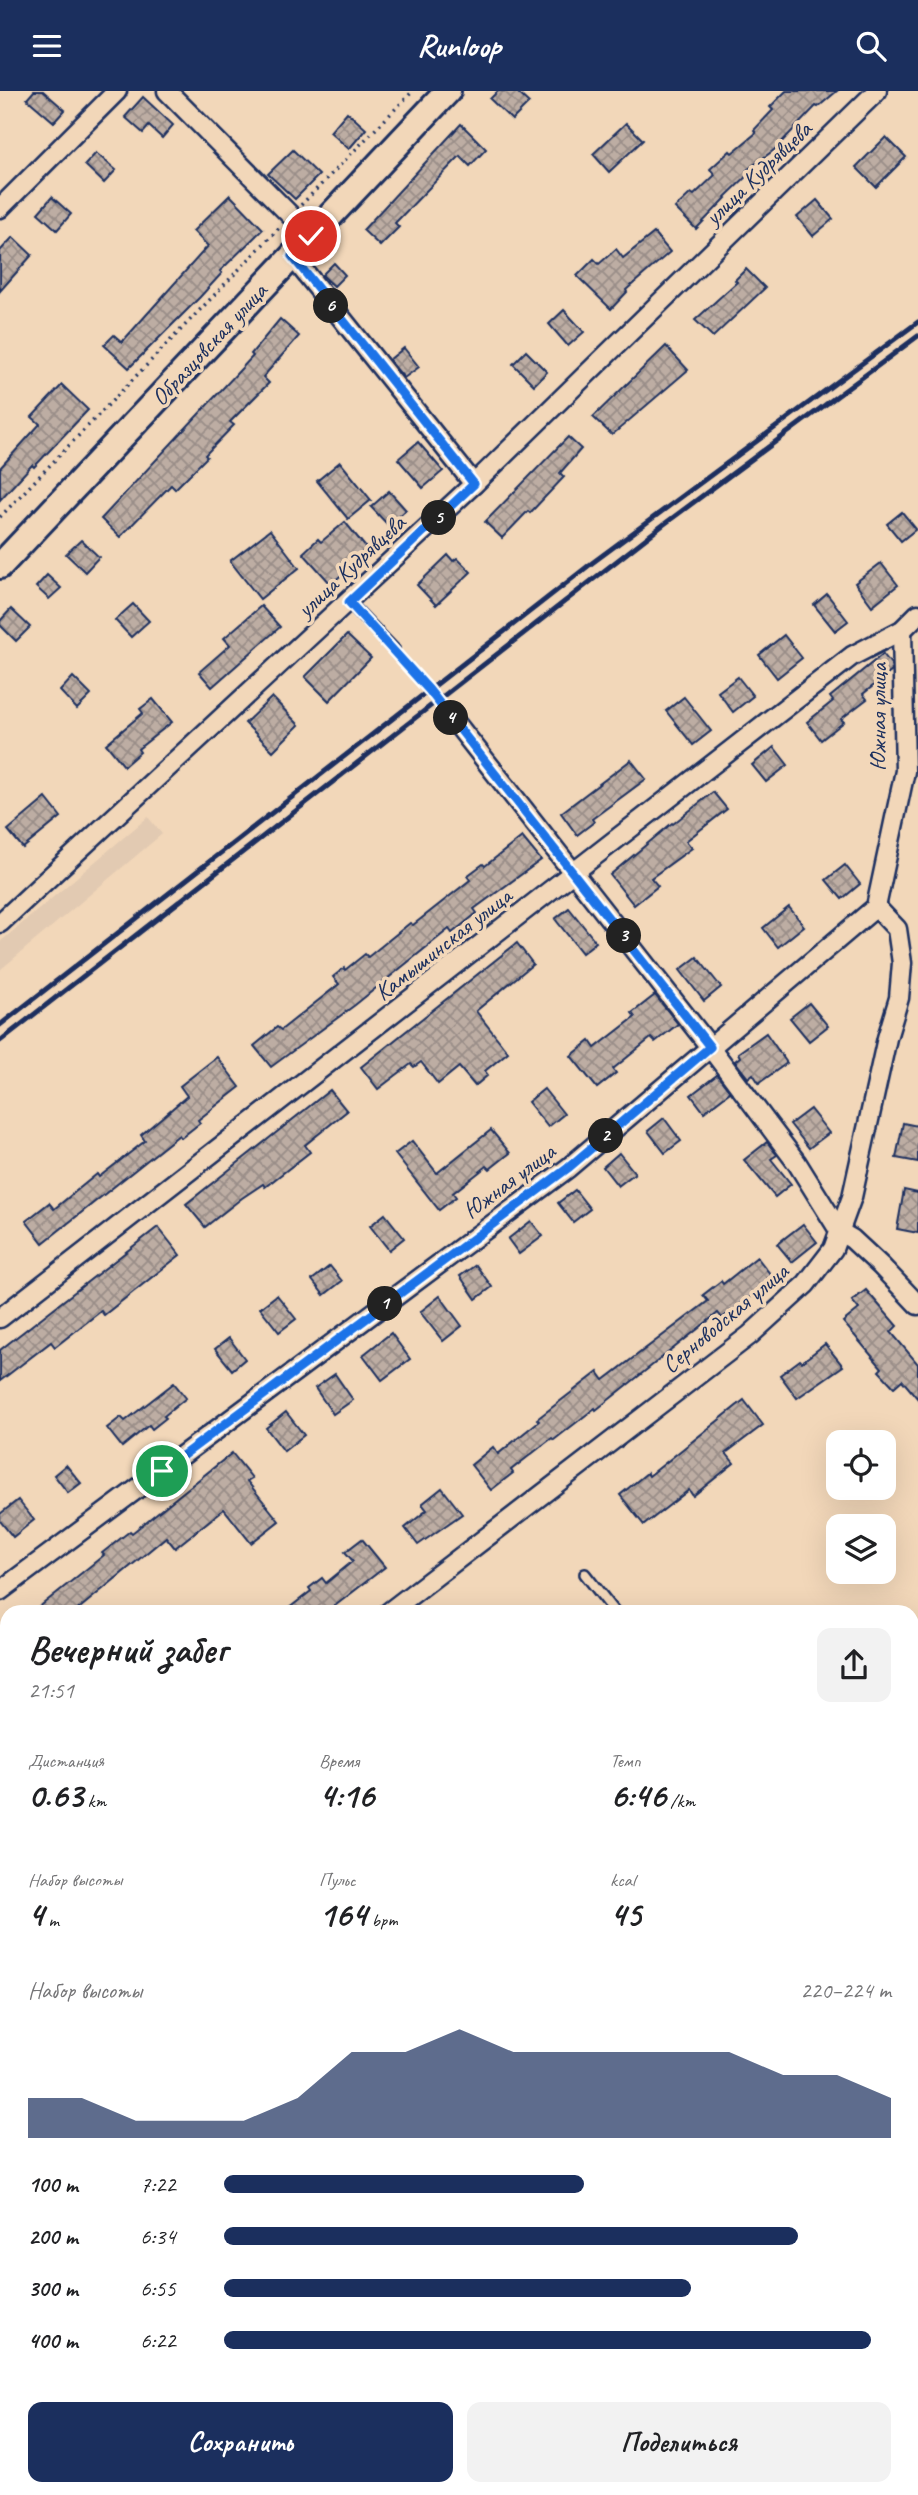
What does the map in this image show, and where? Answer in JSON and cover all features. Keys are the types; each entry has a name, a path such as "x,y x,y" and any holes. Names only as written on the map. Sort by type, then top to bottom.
{"main road":[{"name":"Образцовская улица","path":"0,566 448,91"}],"street":[{"path":"0,208 117,91"},
{"path":"167,91 311,236"},
{"name":"улица Кудрявцева","path":"0,923 474,484 877,91"},
{"path":"292,256 474,484"},
{"name":"Камышинская улица","path":"0,1318 852,656 902,630 918,614"},
{"name":"Южная улица","path":"0,1591 568,1168 876,907 905,771 902,630"},
{"path":"456,723 710,1047 797,1163 840,1232 852,1239 881,1266 918,1305"},
{"name":"Серноводская улица","path":"398,1605 750,1335 806,1284 833,1249 852,1197 887,1038 899,998 902,963 897,929 876,907"}],"lane":[{"path":"349,602 394,649"},
{"path":"585,1574 609,1605"}],"path":[{"path":"0,517 413,91"},
{"path":"394,649 456,723"}],"shaded area":[{"path":"148,817 162,834 0,970 0,942"}],"building":[{"path":"34,91 43,91 65,110 54,122 27,99"},
{"path":"498,91 516,91 529,103 512,120 490,99"},
{"path":"786,91 837,91 816,106 774,150 747,170 750,173 696,229 675,208 715,175 710,169 756,133 754,130 773,110 770,107"},
{"path":"143,97 173,125 162,138 149,126 143,133 125,117"},
{"path":"347,112 366,129 349,149 330,132"},
{"path":"626,123 643,140 609,172 593,154"},
{"path":"461,124 486,149 470,166 460,156 395,223 399,227 380,246 363,230"},
{"path":"886,137 906,157 876,187 856,167"},
{"path":"293,150 319,175 295,199 268,174"},
{"path":"96,153 116,170 104,183 85,165"},
{"path":"230,195 263,229 129,368 104,345 114,335 122,342 208,246 193,231"},
{"path":"52,197 71,214 57,230 38,213"},
{"path":"817,200 833,219 813,236 797,217"},
{"path":"654,233 670,252 626,290 611,309 577,276 594,259 599,264 616,249 623,258"},
{"path":"13,237 32,255 0,291 0,251"},
{"path":"334,263 345,275 334,286 322,275"},
{"path":"746,269 765,288 713,337 695,320 737,282 735,280"},
{"path":"564,310 584,332 568,346 549,324"},
{"path":"280,319 299,336 263,377 269,383 230,422 234,425 205,455 207,457 175,489 171,485 120,537 101,519 253,356 251,354"},
{"path":"666,346 688,370 612,435 593,417"},
{"path":"404,348 419,367 404,378 389,360"},
{"path":"526,351 547,372 534,385 513,364"},
{"path":"62,385 88,410 0,500 0,468 40,424 32,417"},
{"path":"568,437 581,449 560,473 564,477 502,538 485,522"},
{"path":"418,442 443,471 423,488 398,459"},
{"path":"340,462 371,500 348,519 317,481"},
{"path":"389,491 406,510 389,526 371,507"},
{"path":"902,512 916,529 901,541 887,524"},
{"path":"345,522 367,549 331,584 303,553 318,539 321,542"},
{"path":"270,530 299,568 260,599 230,561"},
{"path":"81,540 99,557 85,572 66,554"},
{"path":"448,555 453,561 457,558 471,572 436,605 417,585"},
{"path":"881,563 898,585 872,606 855,583"},
{"path":"47,575 61,588 49,599 36,587"},
{"path":"827,594 848,621 835,631 814,605"},
{"path":"133,604 149,621 131,637 115,620"},
{"path":"261,606 280,627 212,687 199,672 230,645 224,638"},
{"path":"11,609 30,627 16,641 0,625 0,621"},
{"path":"347,635 371,658 329,701 305,677"},
{"path":"784,635 802,658 777,678 759,655"},
{"path":"883,654 891,664 892,671 863,694 867,699 841,719 844,722 821,740 807,722 833,701 830,697"},
{"path":"73,677 91,695 77,709 60,691"},
{"path":"738,677 753,696 733,712 718,692"},
{"path":"272,697 299,725 273,751 245,723"},
{"path":"684,697 711,731 693,745 666,711"},
{"path":"153,699 172,722 138,749 140,752 124,766 106,744 143,713 140,709"},
{"path":"774,747 788,765 766,782 752,765"},
{"path":"631,760 646,779 592,819 594,822 577,835 561,813"},
{"path":"713,792 727,809 686,841 692,848 651,878 658,886 634,905 610,875"},
{"path":"46,798 61,817 23,848 8,830"},
{"path":"522,837 541,860 474,909 477,913 452,933 449,929 355,1005 271,1067 254,1046 277,1027 281,1030 339,984 333,977 344,968 345,970 365,954 368,957 410,923 413,925 470,880 467,876 483,864 485,866"},
{"path":"845,865 860,884 842,899 826,880"},
{"path":"789,907 804,926 778,947 763,928"},
{"path":"569,908 596,942 582,953 555,919"},
{"path":"517,943 533,964 476,1011 508,1052 485,1071 488,1075 475,1086 459,1067 438,1084 421,1062 414,1067 411,1064 378,1089 361,1067"},
{"path":"697,957 721,987 704,1001 680,970"},
{"path":"655,995 678,1024 655,1042 651,1038 613,1069 616,1073 597,1088 571,1056 590,1041 595,1048 635,1017 632,1013"},
{"path":"809,1003 828,1026 809,1041 790,1018"},
{"path":"766,1033 787,1063 759,1083 753,1074 748,1078 735,1061 740,1057 738,1053"},
{"path":"217,1057 240,1087 198,1120 200,1123 181,1138 179,1135 43,1243 26,1221 49,1203 54,1209 97,1174 99,1177 145,1141 141,1135 187,1096 180,1086"},
{"path":"717,1075 730,1092 704,1112 691,1095"},
{"path":"544,1089 564,1114 548,1127 528,1102"},
{"path":"330,1090 347,1111 305,1145 310,1152 265,1187 263,1184 242,1198 205,1227 186,1204"},
{"path":"810,1109 829,1133 809,1148 790,1124"},
{"path":"664,1118 681,1141 665,1153 648,1131"},
{"path":"903,1123 918,1126 918,1162 896,1158"},
{"path":"491,1130 510,1153 490,1169 487,1166 453,1193 456,1197 439,1210 395,1154 412,1141 437,1173"},
{"path":"767,1142 777,1155 771,1159 791,1184 775,1197 744,1160"},
{"path":"619,1153 635,1173 618,1186 603,1167"},
{"path":"575,1190 590,1209 573,1222 558,1203"},
{"path":"904,1190 918,1193 918,1233 897,1229"},
{"path":"385,1214 404,1238 389,1250 370,1226"},
{"path":"531,1221 543,1236 519,1254 508,1239"},
{"path":"803,1224 817,1242 792,1262 777,1244"},
{"path":"158,1227 180,1255 104,1315 101,1311 55,1347 51,1342 0,1381 0,1350"},
{"path":"757,1257 774,1279 722,1318 718,1313 596,1410 595,1408 554,1440 552,1438 511,1470 513,1473 491,1490 471,1465 493,1447 498,1454 539,1421 537,1419 598,1372 604,1380 708,1301 703,1295 721,1281 723,1284"},
{"path":"476,1265 492,1287 476,1299 460,1276"},
{"path":"330,1266 342,1281 324,1295 312,1280"},
{"path":"866,1290 897,1326 891,1332 918,1364 918,1399 902,1380 894,1387 879,1371 882,1368 843,1322 859,1309 852,1301"},
{"path":"277,1295 296,1319 279,1332 260,1308"},
{"path":"440,1296 462,1326 443,1341 420,1312"},
{"path":"391,1333 410,1359 382,1380 363,1355"},
{"path":"229,1338 245,1359 232,1370 215,1349"},
{"path":"825,1344 843,1366 797,1398 780,1375"},
{"path":"335,1374 353,1400 333,1414 315,1388"},
{"path":"174,1383 186,1398 152,1429 149,1425 122,1447 107,1428 121,1417 125,1421"},
{"path":"744,1400 763,1425 726,1453 734,1463 693,1496 689,1490 644,1525 620,1495 647,1473 649,1476"},
{"path":"286,1412 304,1435 284,1451 266,1428"},
{"path":"232,1453 252,1478 247,1481 279,1521 251,1543 224,1509 175,1548 166,1537 83,1605 42,1605 104,1555 102,1553 130,1531 132,1533"},
{"path":"66,1465 81,1483 68,1493 54,1475"},
{"path":"442,1488 462,1514 418,1545 405,1528 427,1510 422,1504"},
{"path":"18,1500 34,1520 13,1537 0,1521 0,1514"},
{"path":"362,1539 385,1567 336,1605 293,1605 322,1578 326,1583 353,1561 345,1552"}],"railway":[{"path":"0,1025 592,563 918,322"},
{"path":"0,1041 663,525 918,336"}],"route":[{"path":"162,1471 568,1168 710,1047 429,690 349,602 474,484 292,256 311,236"}]}
